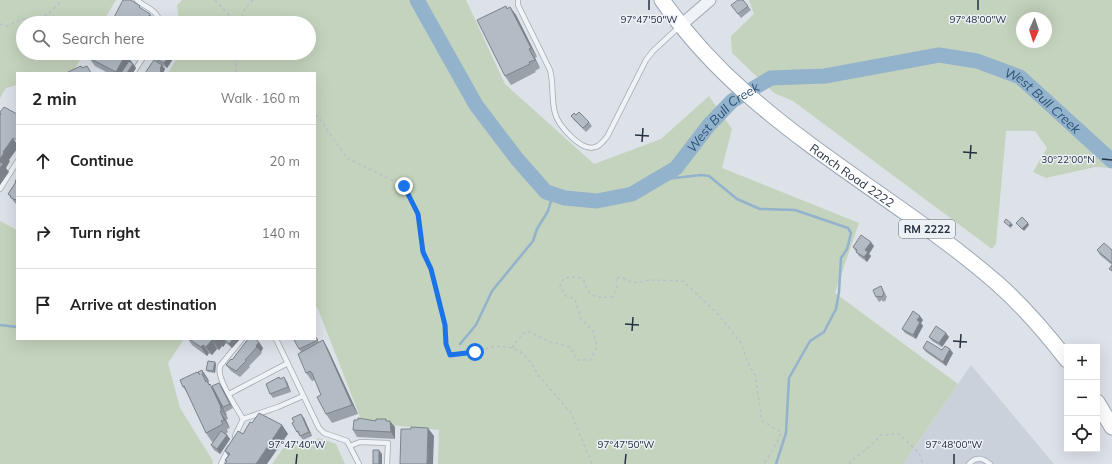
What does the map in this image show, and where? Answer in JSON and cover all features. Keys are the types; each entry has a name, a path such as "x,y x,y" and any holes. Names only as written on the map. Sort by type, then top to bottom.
{"main road":[{"name":"Ranch Road 2222","path":"662,0 681,25 734,83 771,115 958,252 999,285 1043,330 1064,356"},
{"path":"1100,407 1112,427"}],"street":[{"path":"681,25 710,0"}],"lane":[{"path":"137,0 155,12 157,16"},
{"path":"511,8 518,3 550,70 552,79 553,106 559,124 576,141 588,147 594,148 601,144 607,137 646,60 653,51 681,25"},
{"path":"134,72 141,60"},
{"path":"0,189 16,164"},
{"path":"241,340 219,369 219,375 243,419"},
{"path":"276,340 321,431 344,439 350,446 360,464"},
{"path":"229,394 288,363"},
{"path":"221,464 243,419 278,407 303,396"},
{"path":"350,446 360,442 388,443 387,464"},
{"path":"969,464 980,458 985,459 990,464"}],"path":[{"path":"44,16 62,0"},
{"path":"215,0 229,16"},
{"path":"242,16 244,10 253,0"},
{"path":"0,24 8,26 16,22"},
{"path":"236,60 236,72"},
{"path":"316,116 347,158 404,186 418,214 423,252 431,269 445,325 446,344 450,355 475,352 496,346 512,348 521,352 532,364 538,375 571,413 592,464"},
{"path":"512,348 518,339 528,331 550,342 570,347 577,360 590,360 597,346 593,331 581,319 575,299 566,296 560,286 564,278 576,277 583,279 588,292 597,297 612,297 617,287 616,277 623,278 633,284 650,280 683,280 718,314 741,343 754,375 762,421 781,432 779,441 764,464"},
{"path":"849,464 856,456 874,444 880,435 899,434 919,453 923,464"}],"shaded area":[{"path":"971,365 1054,464 903,464"}],"green space":[{"path":"0,0 116,0 106,16 16,16 16,60 80,60 74,70 65,72 16,72 16,85 6,88 0,98"},
{"path":"182,0 466,0 505,84 594,164 661,139 709,96 732,129 722,168 859,223 835,293 958,384 903,464 438,464 439,430 362,422 316,306 316,72 169,72 176,60 316,60 316,16 178,16 177,5"},
{"path":"749,0 1112,0 1112,168 1095,167 1046,178 1033,172 1047,148 1035,131 1006,131 996,244 992,249 793,101 774,93 732,53 731,36 754,14"},
{"path":"0,221 16,229 16,340 183,340 168,363 180,408 213,461 212,464 0,464"},
{"path":"319,438 336,444 345,464 272,464 289,440 299,447"}],"building":[{"path":"123,0 131,0 150,14 149,16 115,16"},
{"path":"738,0 743,0 748,6 738,14 731,5"},
{"path":"506,6 507,9 510,7 531,48 529,49 535,60 505,76 477,20"},
{"path":"93,60 123,60 116,72"},
{"path":"154,60 162,65 160,72 146,72"},
{"path":"158,60 166,60 164,63"},
{"path":"129,61 133,64 128,72 122,72"},
{"path":"81,66 82,68 87,66 90,72 68,72"},
{"path":"4,107 16,113 16,140 13,138 0,159 1,114 0,112"},
{"path":"579,112 589,122 583,128 571,116 574,113 576,115"},
{"path":"16,182 16,199 15,200 10,197 11,196 8,194"},
{"path":"1022,217 1028,223 1022,229 1016,223"},
{"path":"1006,219 1011,223 1009,226 1004,222"},
{"path":"861,235 871,242 865,250 868,252 864,257 856,252 857,250 853,247"},
{"path":"1104,243 1112,250 1112,263 1097,250"},
{"path":"881,286 884,293 883,296 876,297 873,290"},
{"path":"913,311 920,316 917,320 920,322 913,335 902,329"},
{"path":"936,326 946,333 939,343 929,337"},
{"path":"316,337 318,340 299,349 294,340 316,340"},
{"path":"190,340 212,340 206,347 203,345 201,347"},
{"path":"225,340 232,340 229,344"},
{"path":"247,340 256,340 259,342 256,346 257,347 245,360 246,361 236,371 226,365 231,359 232,360"},
{"path":"323,340 352,405 326,414 317,397 321,395 312,373 310,371 306,373 298,354"},
{"path":"927,341 942,350 945,346 950,349 943,362 923,348"},
{"path":"208,361 215,362 213,371 206,370"},
{"path":"202,370 202,374 206,382 207,381 209,385 210,384 221,407 222,411 220,411 224,420 221,421 223,424 206,433 180,380 197,372 200,375 198,372"},
{"path":"279,377 280,379 284,377 288,387 270,394 266,384"},
{"path":"219,383 230,404 223,407 212,386"},
{"path":"259,413 282,425 256,464 225,464 227,461 225,460 230,454 225,451 238,431 243,434 250,422 252,423"},
{"path":"301,414 309,432 300,436 292,423 294,422 292,418"},
{"path":"358,418 376,421 376,419 386,419 386,421 390,421 391,432 353,430 354,420 358,420"},
{"path":"411,427 428,428 427,464 400,464 401,429 411,429"},
{"path":"221,431 227,435 217,449 211,445"},
{"path":"373,450 379,450 379,464 373,464"}],"waterway":[{"name":"West Bull Creek","path":"417,0 476,105 517,159 546,192 565,198 597,201 632,194 676,168 709,125 732,101 771,78 825,76 939,55 977,61 1020,77 1112,161"},
{"path":"657,180 701,175 709,176 737,199 760,209 795,210 848,228 851,233 847,249 841,258 839,292 836,309 824,332 810,341 789,378 786,433 776,464"},
{"path":"460,344 476,325 492,291 533,241 537,229 548,211 553,194"},
{"path":"0,325 16,327"}],"route":[{"path":"404,186 418,214 423,252 431,269 445,325 446,344 450,355 475,352"}]}
